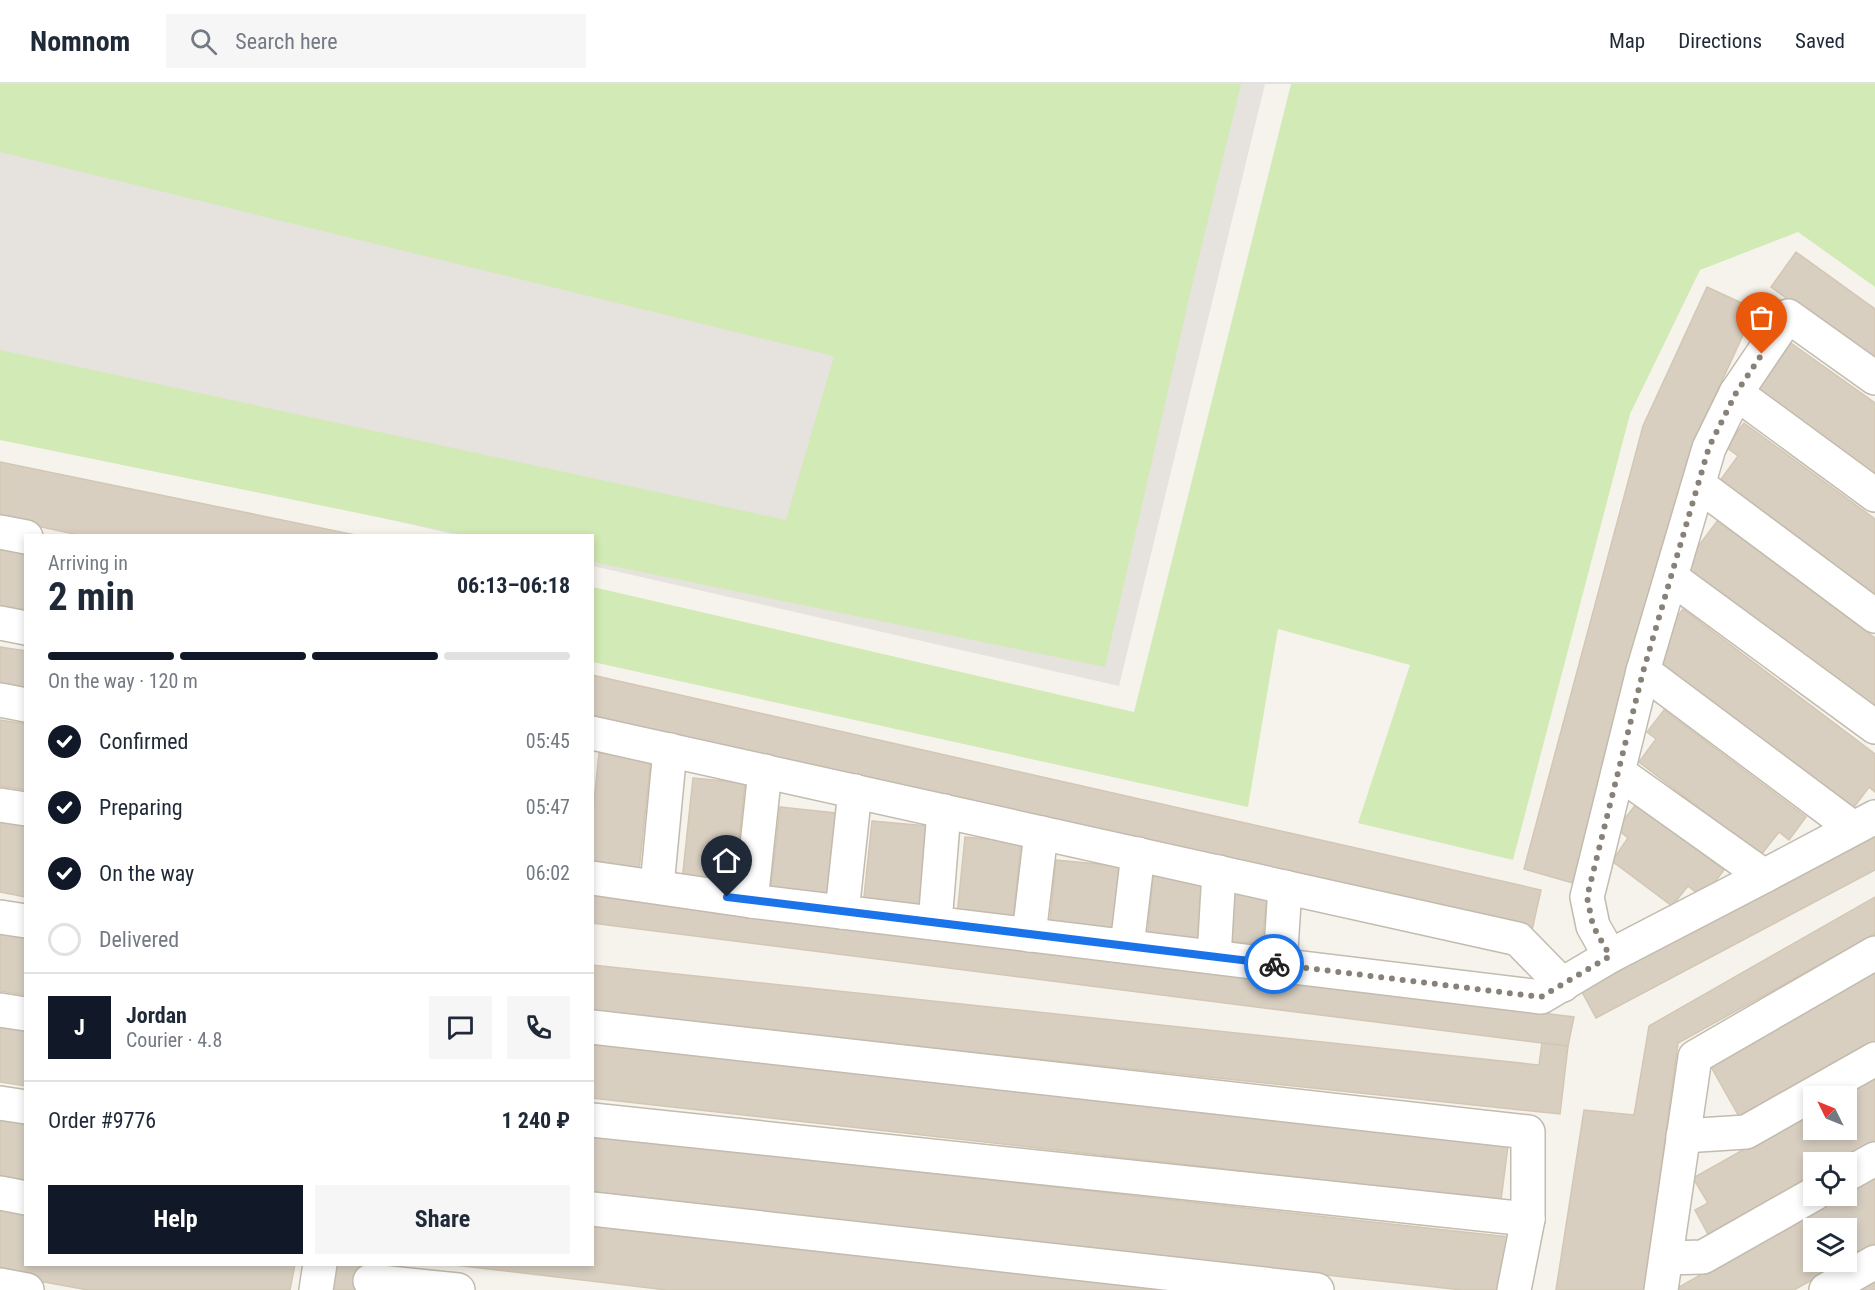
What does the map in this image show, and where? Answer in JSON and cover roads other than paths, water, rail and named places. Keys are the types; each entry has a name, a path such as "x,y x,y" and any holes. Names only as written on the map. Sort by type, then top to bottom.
{"lane":[{"path":"1610,956 1593,926 1587,897 1643,672 1709,447 1736,393 1788,316 1875,378"},
{"path":"1736,393 1875,495"},
{"path":"1699,485 1875,616"},
{"path":"0,532 24,537"},
{"path":"1672,578 1875,728"},
{"path":"0,623 24,628"},
{"path":"594,878 751,901 1541,997 1610,956 1864,822 1643,672"},
{"path":"0,700 24,705"},
{"path":"594,733 1518,939 1563,985"},
{"path":"657,886 670,750"},
{"path":"751,901 765,771"},
{"path":"1618,772 1764,876"},
{"path":"842,912 855,791"},
{"path":"0,805 24,809"},
{"path":"935,923 945,811"},
{"path":"1029,935 1041,833"},
{"path":"1127,946 1138,854"},
{"path":"1214,957 1219,872"},
{"path":"1280,965 1285,887"},
{"path":"0,916 24,921"},
{"path":"1661,1290 1695,1057 1875,953"},
{"path":"0,1010 24,1014"},
{"path":"594,1027 1528,1132 1528,1219 1514,1290"},
{"path":"1683,1136 1746,1132 1875,1059"},
{"path":"0,1102 24,1107"},
{"path":"594,1120 1528,1219"},
{"path":"1857,1169 1875,1159"},
{"path":"0,1193 24,1198"},
{"path":"1666,1258 1703,1257 1803,1200"},
{"path":"594,1209 1317,1290"},
{"path":"1826,1290 1875,1262"},
{"path":"316,1290 320,1266"},
{"path":"370,1278 458,1290"},
{"path":"0,1285 27,1290"}]}
